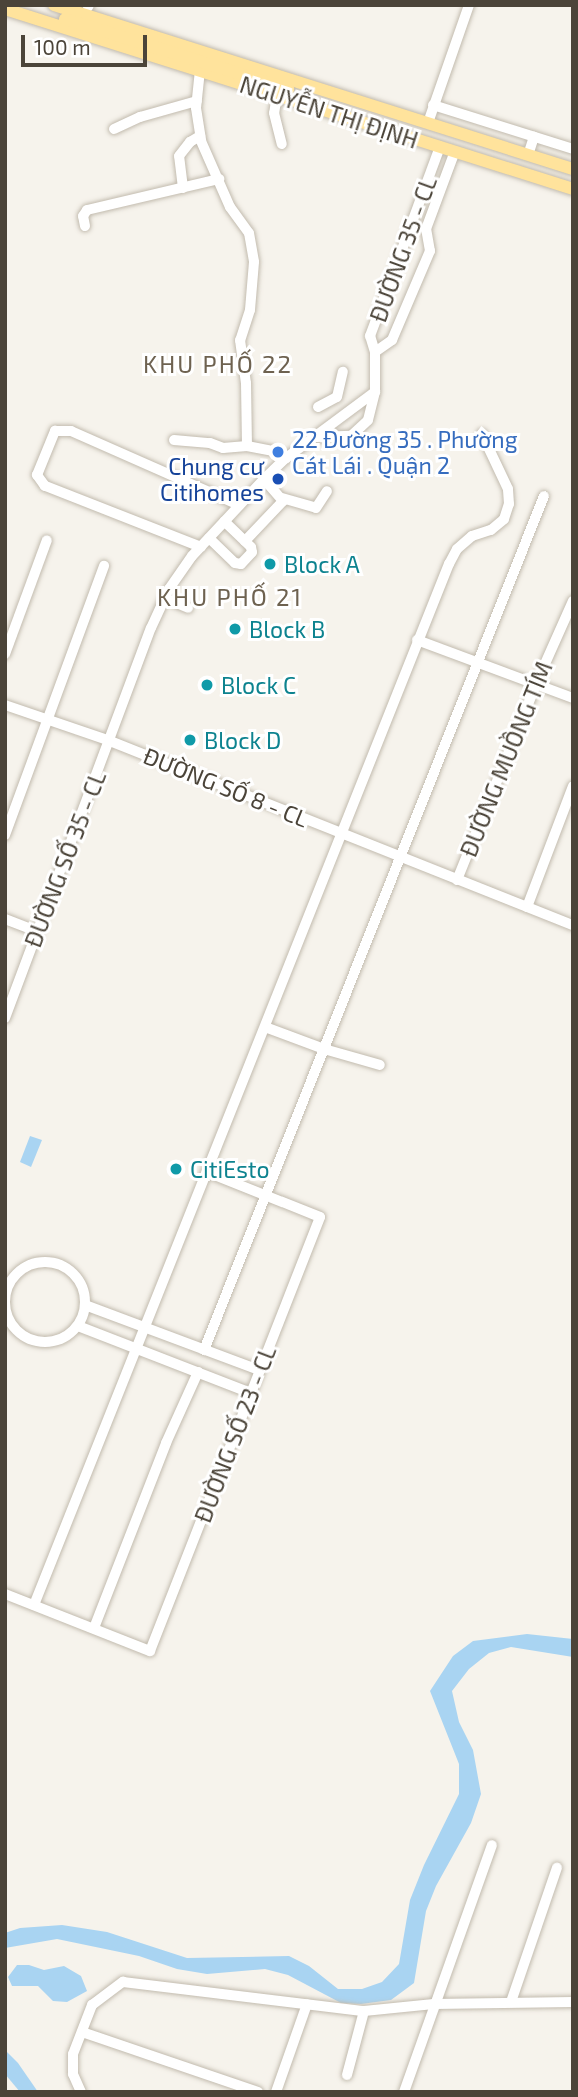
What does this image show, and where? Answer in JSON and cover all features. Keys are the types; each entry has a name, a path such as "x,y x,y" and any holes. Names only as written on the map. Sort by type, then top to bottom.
{"main road":[{"path":"21,5 84,15 444,134"},
{"name":"NGUYỄN THỊ ĐỊNH","path":"5,9 84,15 431,111 444,134 459,140 532,143 573,162"},
{"name":"NGUYỄN THỊ ĐỊNH","path":"84,15 277,95 444,134 573,189"},
{"path":"202,66 444,134"},
{"path":"459,140 573,169"},
{"path":"459,140 573,180"}],"street":[{"path":"469,5 431,111 532,143 573,149"},
{"path":"202,66 197,101 200,136 230,207 249,233 254,262 250,310 240,340 246,383 247,446"},
{"path":"277,95 274,113 282,144"},
{"path":"114,129 140,117 197,101"},
{"name":"ĐƯỜNG 35 - CL","path":"317,437 352,436 368,420 375,392 372,331 444,134"},
{"path":"183,188 178,156 190,142 200,136"},
{"name":"ĐƯỜNG 35 - CL","path":"375,352 392,340 430,251 426,229 459,140"},
{"path":"85,226 82,216 87,210 219,179"},
{"path":"318,407 337,397 343,372"},
{"path":"110,741 151,628 165,598 201,547 286,458 375,392"},
{"path":"201,547 45,486 37,475 55,431 71,431 239,505"},
{"path":"34,1605 417,640 457,549 472,537 491,530 504,519 509,504 508,489 482,434"},
{"path":"174,440 210,443 223,448 247,446 277,452 286,458"},
{"path":"264,479 282,498 316,508 327,491"},
{"path":"204,1350 268,1194 398,856 544,496"},
{"path":"245,541 282,498"},
{"path":"208,538 235,563 241,564 252,552 245,541 224,522"},
{"path":"5,654 47,540"},
{"path":"5,835 104,566"},
{"path":"165,598 188,608"},
{"name":"ĐƯỜNG MUỒNG TÍM","path":"457,880 536,684 573,601"},
{"path":"417,640 573,698"},
{"name":"ĐƯỜNG SỐ 8 - CL","path":"5,705 110,741 573,925"},
{"name":"ĐƯỜNG SỐ 35 - CL","path":"5,1018 110,741"},
{"path":"527,907 573,786"},
{"path":"5,919 36,931"},
{"path":"265,1027 324,1049 380,1065"},
{"path":"207,1172 268,1194"},
{"name":"ĐƯỜNG SỐ 23 - CL","path":"94,1628 150,1651 320,1217 268,1194"},
{"path":"35,1264 60,1265 79,1281 85,1305 78,1326 65,1336 38,1341 15,1328 5,1303 10,1276 35,1264"},
{"path":"85,1305 259,1370"},
{"path":"78,1326 251,1393"},
{"path":"5,1594 94,1628 166,1443 198,1372"},
{"path":"404,2092 492,1845"},
{"path":"512,2002 557,1868"},
{"path":"81,2092 73,2074 73,2054 92,2005 123,1982 364,2011 434,2004 573,2002"},
{"path":"276,2092 307,2004"},
{"path":"347,2075 364,2011"},
{"path":"82,2032 258,2092"}],"water":[{"path":"30,1136 42,1140 31,1167 20,1162"},
{"path":"527,1634 573,1639 573,1657 511,1647 489,1653 469,1669 452,1691 459,1722 473,1750 481,1794 471,1823 436,1886 426,1911 414,1983 391,2000 361,2004 341,2003 288,1975 265,1969 207,1974 57,1939 5,1948 5,1933 20,1928 62,1925 107,1932 187,1958 289,1956 309,1966 338,1989 362,1989 382,1982 399,1964 410,1900 459,1794 459,1764 430,1691 453,1656 473,1641"},
{"path":"17,1965 29,1965 44,1970 64,1966 81,1976 87,1991 67,2002 53,2001 38,1986 12,1986 8,1977"},
{"path":"5,2050 18,2063 38,2092 20,2092 5,2074"}],"place":[{"name":"22 Đường 35 . Phường Cát Lái . Quận 2","path":"278,452"},
{"name":"Chung cư Citihomes","path":"278,479"},
{"name":"Block A","path":"270,564"},
{"name":"Block B","path":"235,629"},
{"name":"Block C","path":"207,685"},
{"name":"Block D","path":"190,740"},
{"name":"CitiEsto","path":"176,1169"}],"district":[{"name":"KHU PHỐ 22","path":"218,364"},
{"name":"KHU PHỐ 21","path":"230,597"}]}
